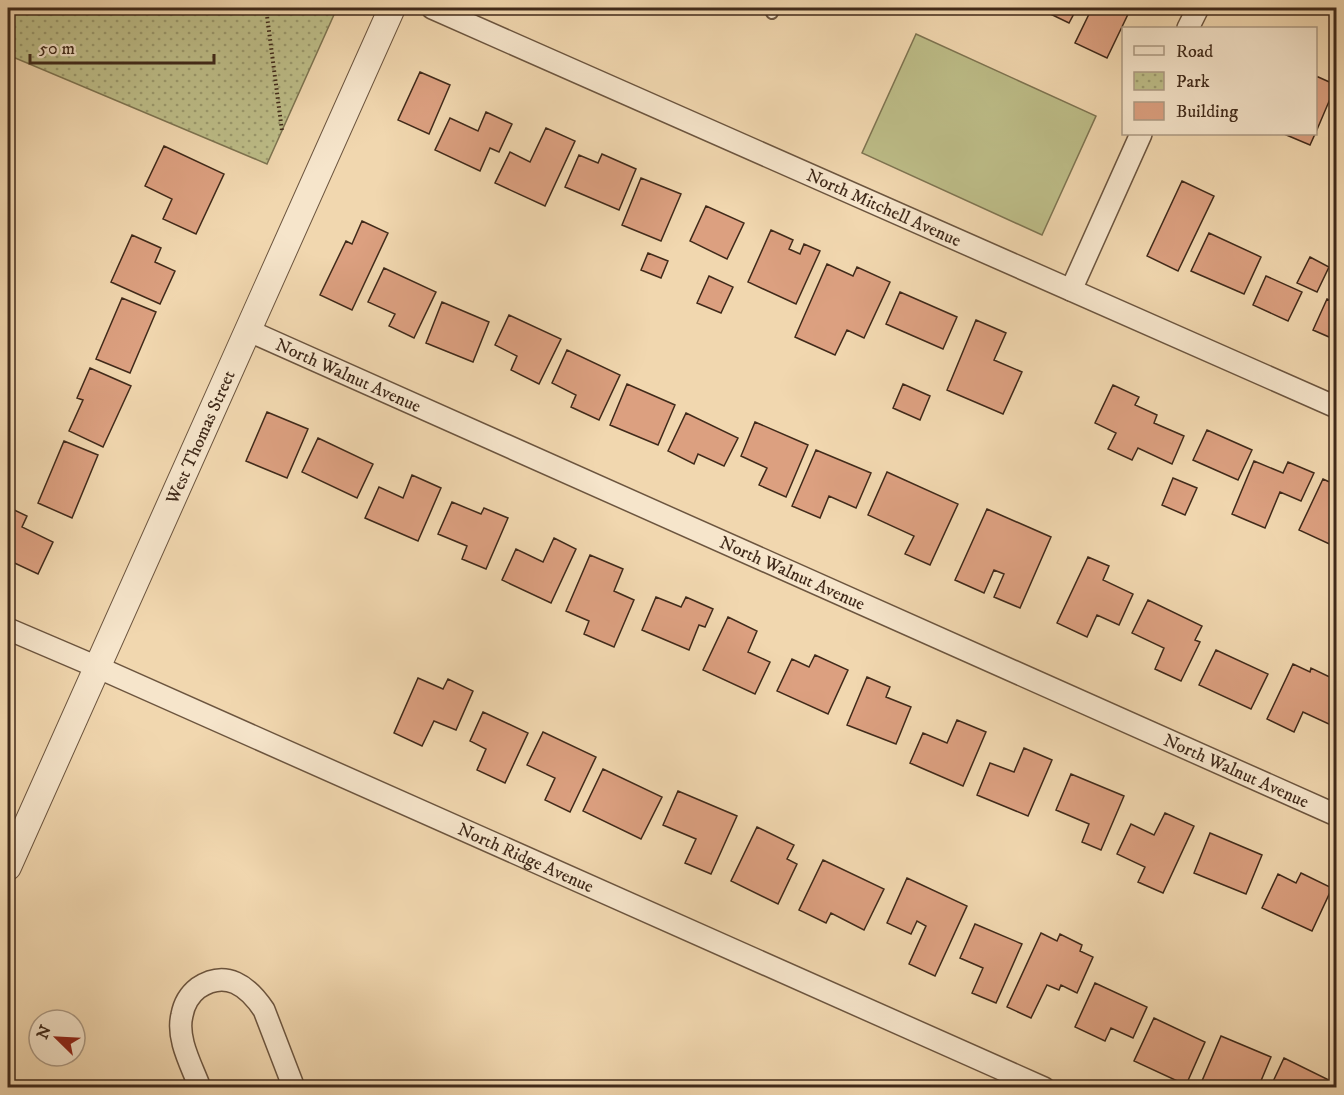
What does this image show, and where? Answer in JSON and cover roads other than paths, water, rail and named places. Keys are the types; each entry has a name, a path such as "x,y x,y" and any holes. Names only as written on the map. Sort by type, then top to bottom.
{"street":[{"name":"West Thomas Street","path":"8,867 392,8"},
{"name":"North Mitchell Avenue","path":"432,8 1336,407"},
{"path":"1188,27 1198,8"},
{"path":"1071,290 1141,135"},
{"name":"North Walnut Avenue","path":"247,330 1336,815"},
{"name":"North Ridge Avenue","path":"8,629 1044,1088"},
{"path":"200,1088 182,1040 181,1016 189,995 210,981 230,980 245,989 264,1010 294,1088"}]}
